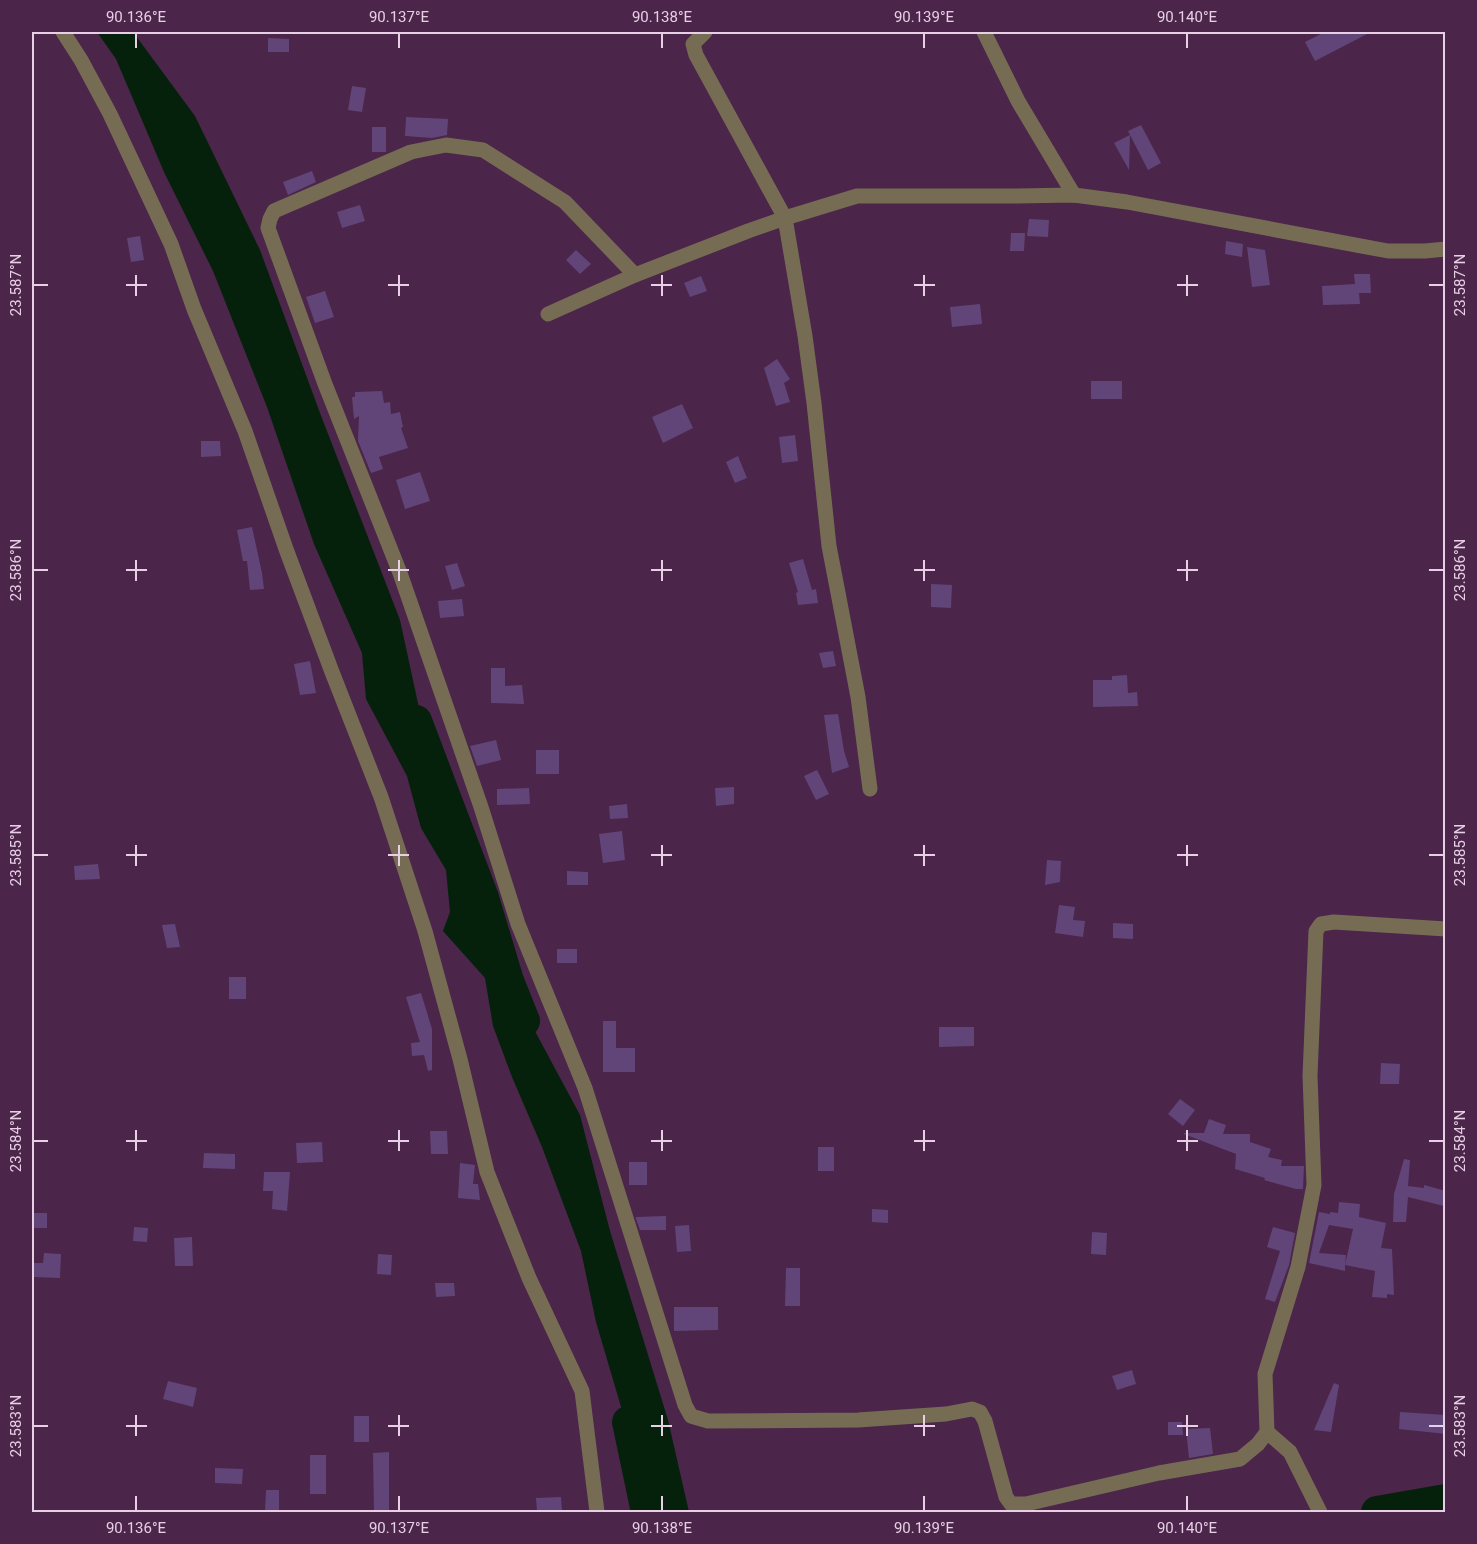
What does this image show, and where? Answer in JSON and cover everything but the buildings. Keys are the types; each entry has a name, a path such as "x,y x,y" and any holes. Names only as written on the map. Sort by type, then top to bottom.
{"street":[{"path":"63,32 110,114 171,244 194,309 245,431 286,549 381,797 425,931 460,1059 487,1172 529,1278 582,1391 597,1512"},
{"path":"705,32 693,44 696,55 785,218 814,403 829,546 858,697 870,789"},
{"path":"984,32 1017,101 1074,195"},
{"path":"635,275 565,202 483,150 446,145 411,152 274,211 268,228 325,384 400,573 481,807 518,924 585,1088 684,1405 691,1416 708,1421 858,1420 946,1414 972,1409 980,1412 986,1421 1006,1497 1011,1504 1026,1504 1159,1473 1240,1459 1258,1444 1267,1432 1264,1374 1298,1267 1314,1185 1310,1076 1316,931 1321,924 1334,922 1446,929"},
{"path":"548,314 635,275 785,218 857,196 1074,195 1388,252 1446,249"},
{"path":"1267,1432 1290,1452 1320,1512"}],"shaded area":[{"path":"97,32 133,32 195,116 260,250 400,620 430,759 483,898 508,981 580,1115 610,1231 668,1420 689,1512 647,1512 637,1461 596,1322 581,1251 493,1026 485,978 443,931 450,912 446,870 421,828 407,776 366,699 362,653 314,544 267,407 213,271 164,172 116,59"}],"waterway":[{"path":"416,721 483,898 508,981 524,1021"},
{"path":"628,1422 647,1512"},
{"path":"1377,1512 1446,1500"}]}
